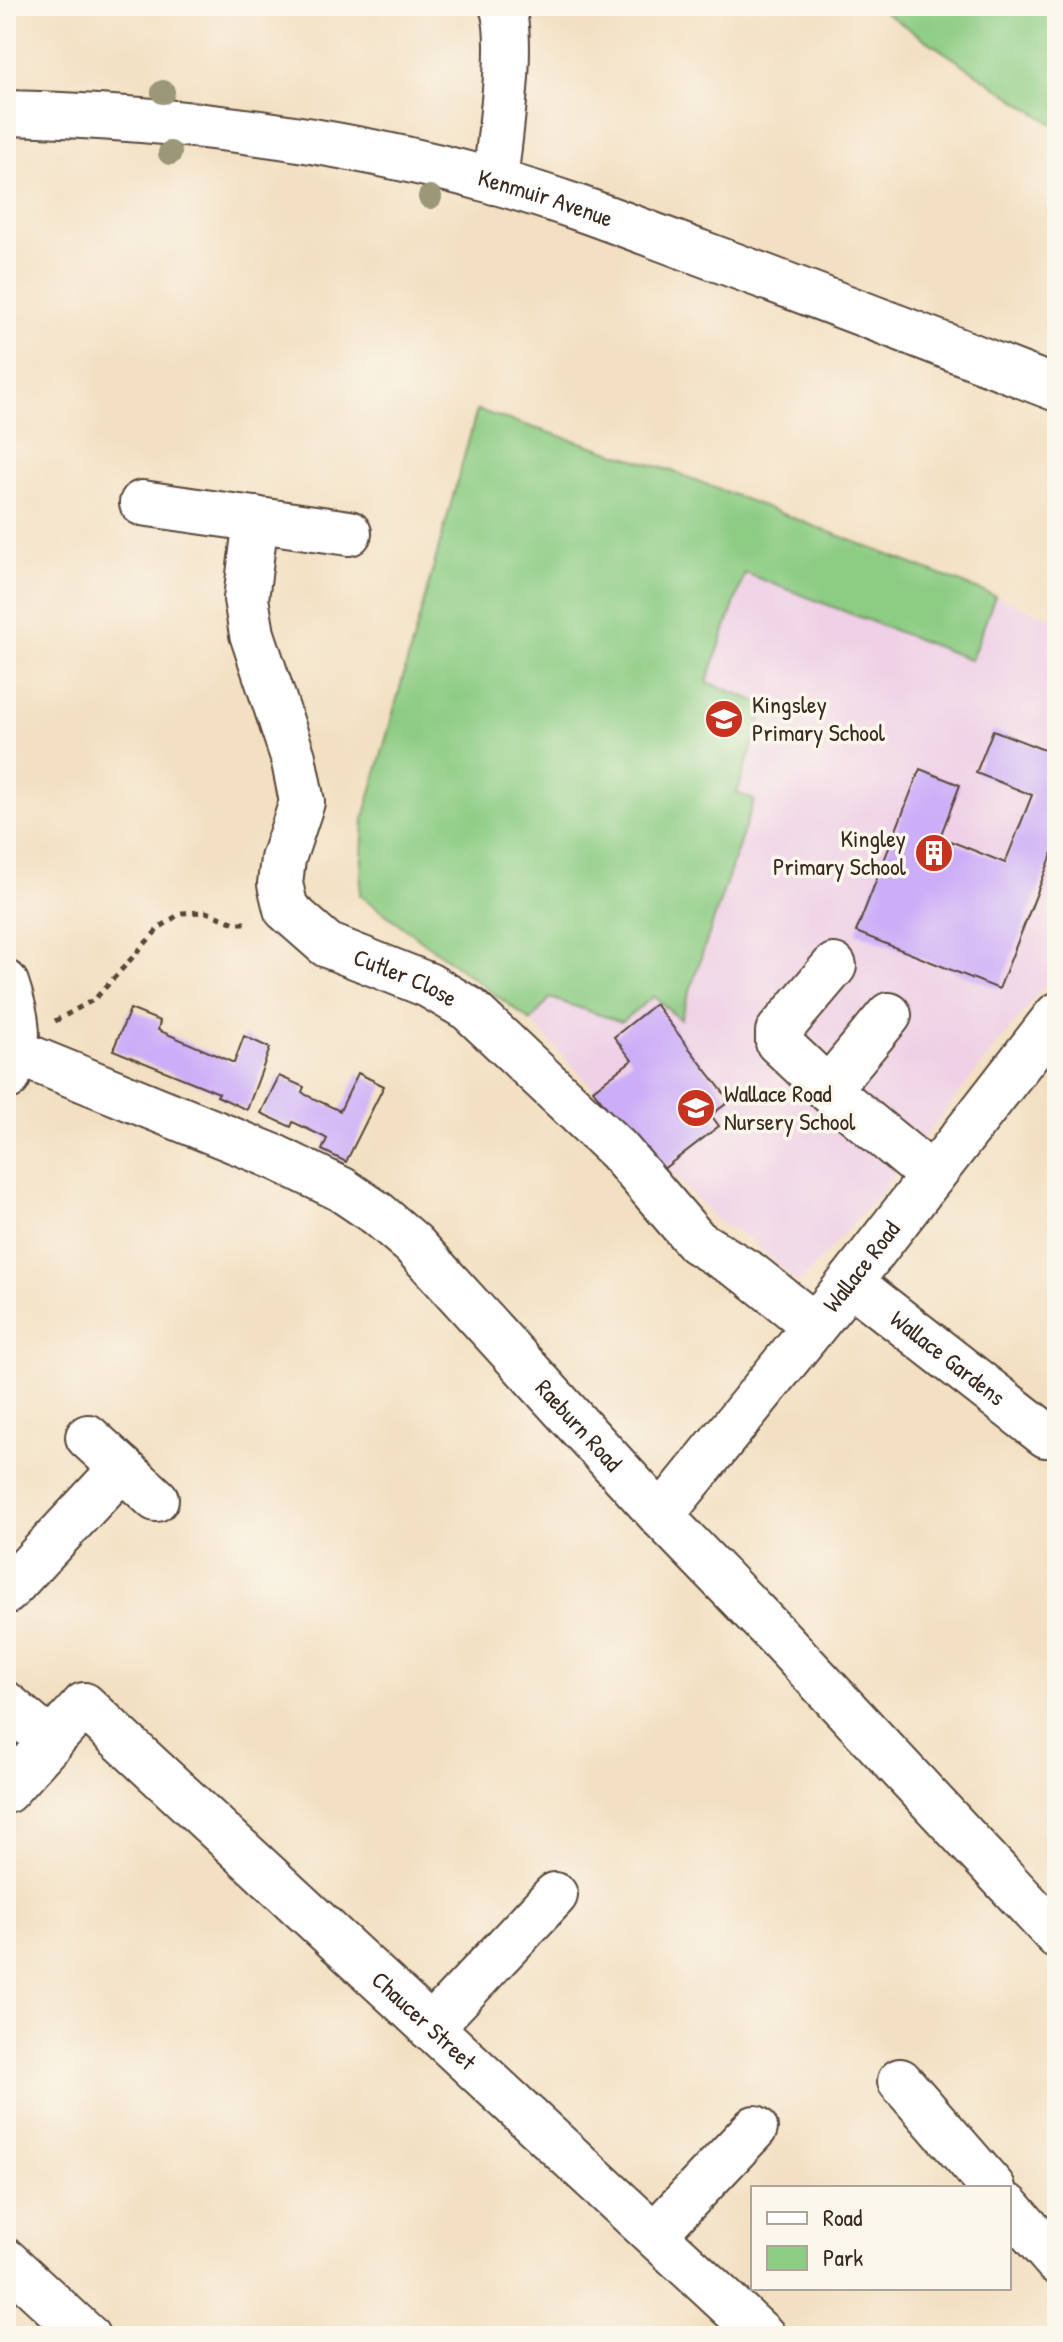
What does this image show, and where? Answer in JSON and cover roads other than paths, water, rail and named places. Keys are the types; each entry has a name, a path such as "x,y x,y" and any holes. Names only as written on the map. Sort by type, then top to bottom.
{"street":[{"path":"495,182 507,45 506,15 502,6"},
{"name":"Kenmuir Avenue","path":"6,113 133,118 233,129 356,149 495,182 629,226 1057,389"},
{"path":"142,503 349,533"},
{"name":"Cutler Close","path":"256,519 246,599 252,634 293,757 302,802 283,859 280,884 286,909 327,945 428,985 469,1009 618,1150 697,1242 750,1274 814,1325"},
{"path":"834,966 776,1037 778,1042 828,1089 932,1176"},
{"path":"6,983 17,1024 10,1060"},
{"path":"828,1089 889,1015"},
{"name":"Wallace Road","path":"661,1516 932,1176 1049,1040"},
{"name":"Raeburn Road","path":"10,1060 277,1158 341,1189 378,1214 413,1244 661,1516 1057,1936"},
{"name":"Wallace Gardens","path":"850,1282 1046,1435"},
{"path":"88,1437 156,1499"},
{"path":"6,1592 122,1468"},
{"path":"6,1704 51,1742 6,1791"},
{"name":"Chaucer Street","path":"51,1742 84,1705 763,2336"},
{"path":"430,2028 555,1895"},
{"path":"900,2081 991,2186"},
{"path":"655,2234 755,2128"},
{"path":"1011,2209 1057,2262"},
{"path":"6,2261 87,2336"}],"place":[{"name":"Kingsley Primary School","path":"724,719"},
{"name":"Kingley Primary School","path":"934,853"},
{"name":"Wallace Road Nursery School","path":"696,1108"}]}
